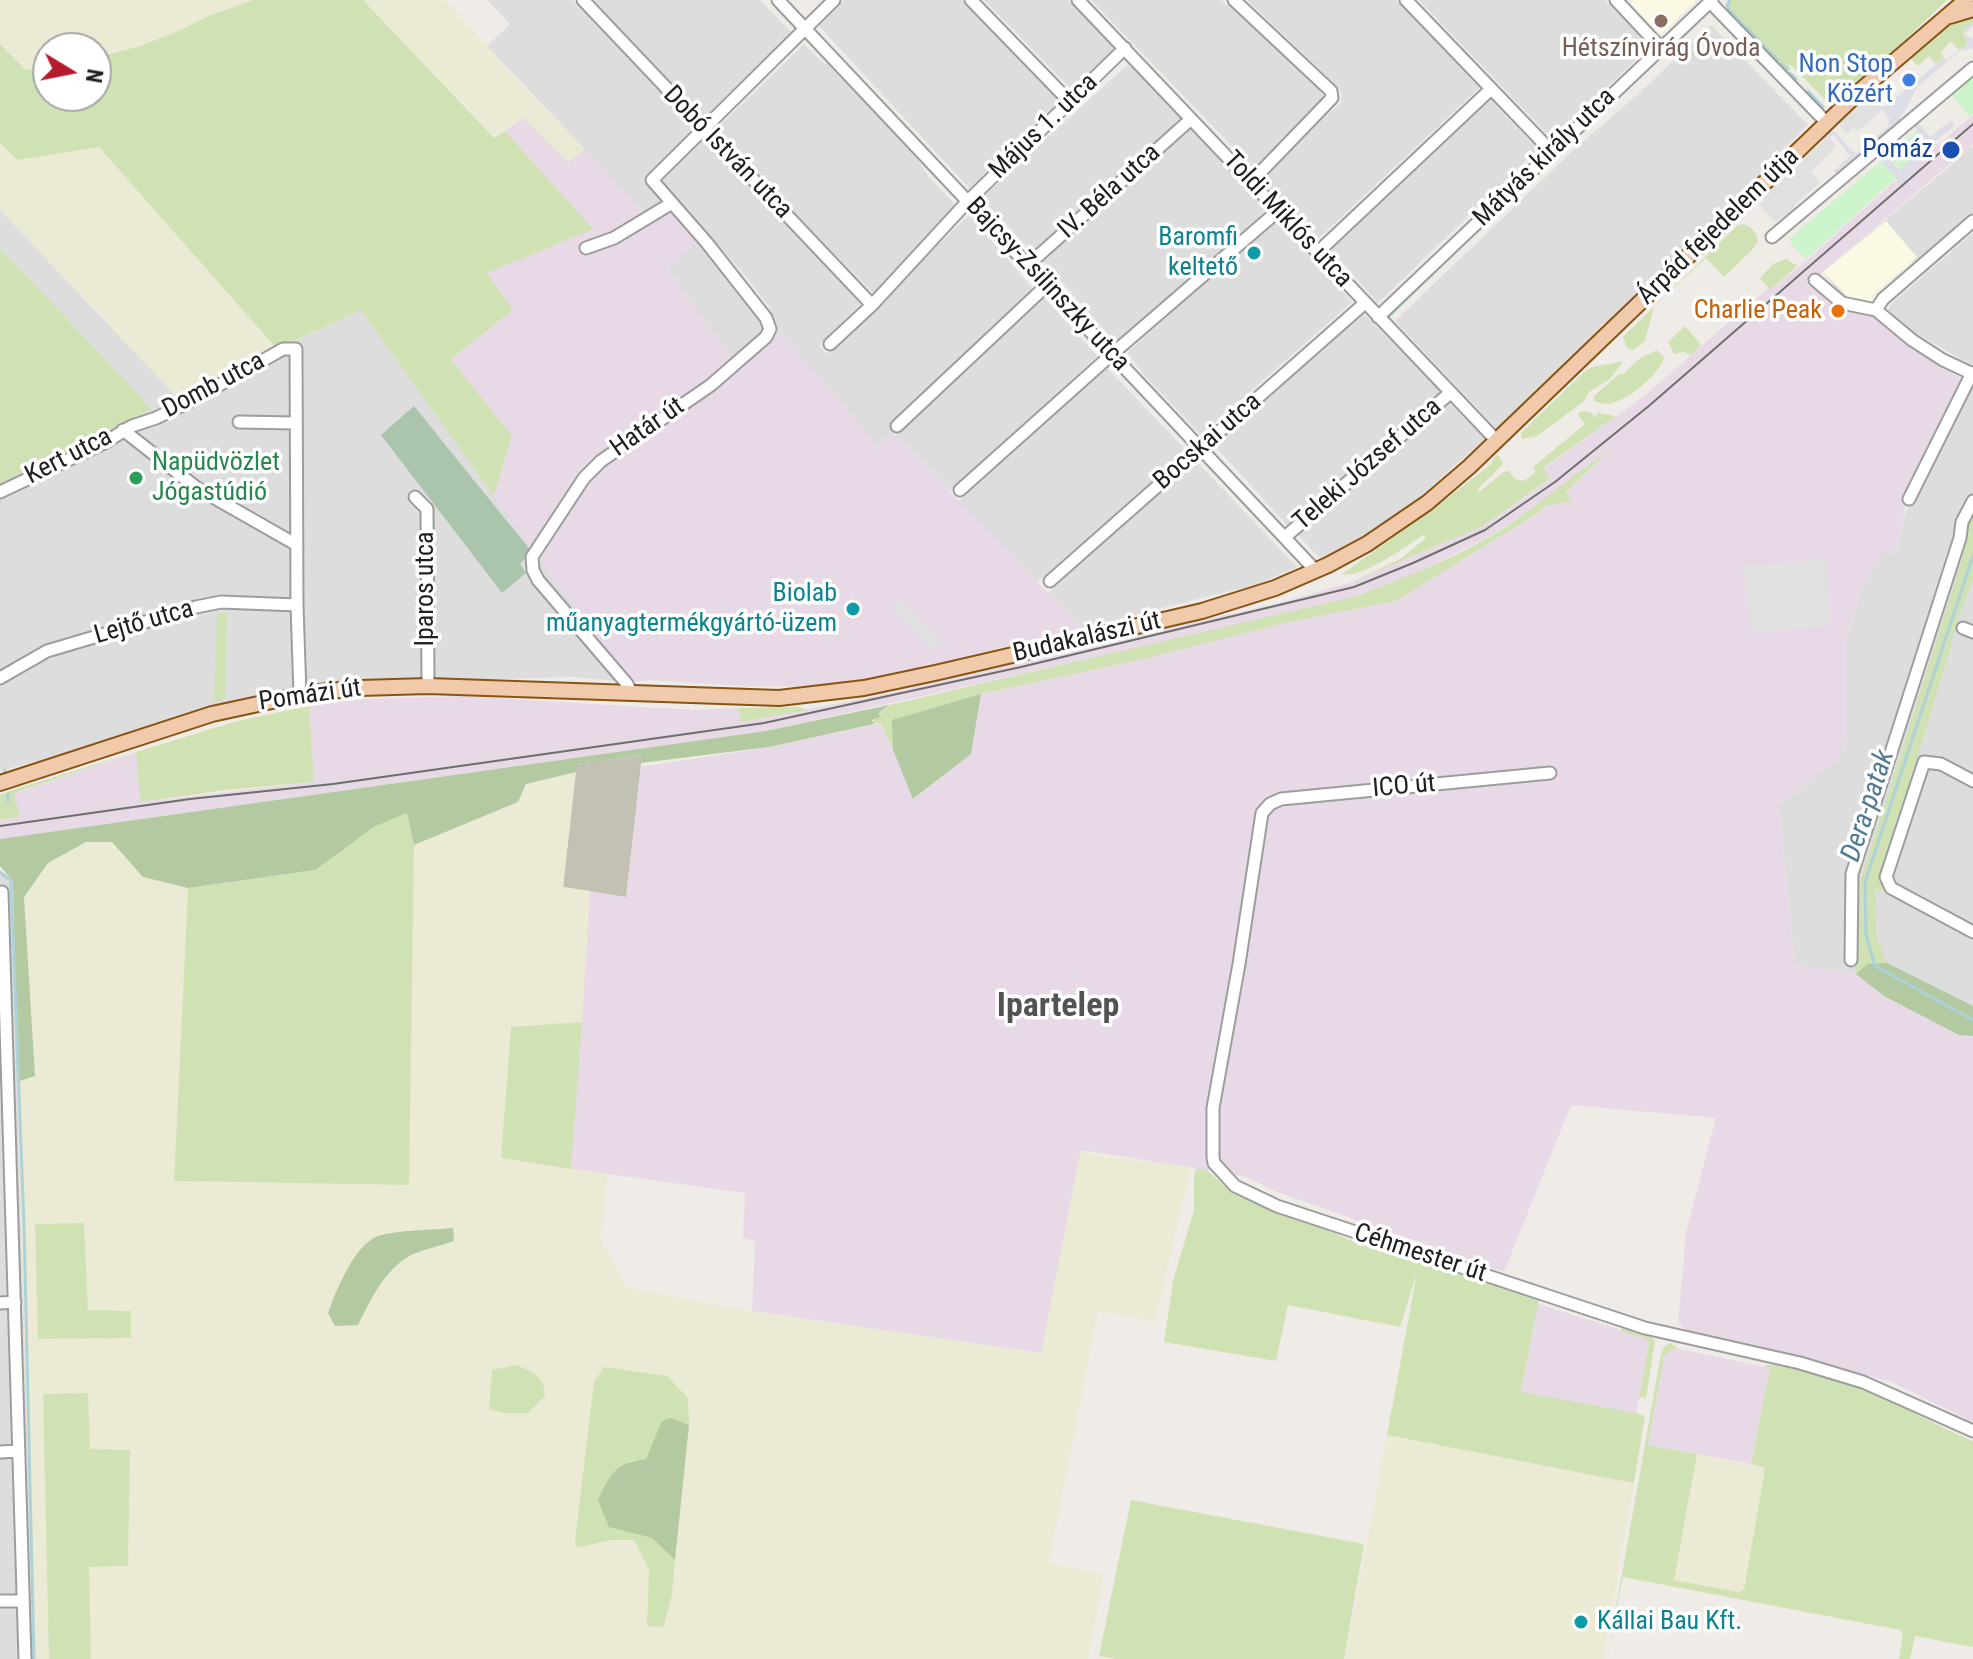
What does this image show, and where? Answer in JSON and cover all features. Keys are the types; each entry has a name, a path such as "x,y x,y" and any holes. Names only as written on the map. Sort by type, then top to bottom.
{"main road":[{"name":"Árpád fejedelem útja","path":"1496,440 1896,58 1966,0"},
{"name":"Árpád fejedelem útja","path":"1946,18 1973,9"},
{"name":"Budakalászi út","path":"632,694 779,698 864,688 1213,608 1265,592 1316,571 1367,544 1427,503 1496,440"},
{"name":"Pomázi út","path":"0,783 212,714 300,695 360,688 428,686 632,694"}],"street":[{"name":"Dobó István utca","path":"583,0 872,305"},
{"name":"Bajcsy-Zsilinszky utca","path":"778,0 1316,571"},
{"path":"705,131 834,0"},
{"path":"971,0 1070,102"},
{"name":"Toldi Miklós utca","path":"1078,0 1496,440"},
{"path":"1234,0 1331,91 1332,98 1250,183"},
{"path":"1406,0 1552,152"},
{"path":"1616,0 1660,47"},
{"path":"1711,1 1827,123"},
{"name":"Mátyás király utca","path":"1378,317 1711,1"},
{"name":"Május 1. utca","path":"830,344 872,305 968,201 1125,48"},
{"path":"1772,237 1973,68"},
{"path":"1318,252 1491,89"},
{"name":"IV. Béla utca","path":"1028,265 1191,119"},
{"name":"Határ út","path":"632,694 627,684 538,580 532,557 584,478 601,461 711,385 766,337 770,329 749,295 652,180 705,131"},
{"path":"586,248 614,238 672,203"},
{"path":"960,490 1279,210"},
{"path":"1876,310 1883,299 1973,221"},
{"path":"1815,280 1842,303 1876,310 1912,340 1972,374 1909,499"},
{"path":"897,426 1047,285"},
{"name":"Bocskai utca","path":"1050,581 1365,303"},
{"name":"Domb utca","path":"123,430 191,401 283,349 296,349 300,695"},
{"name":"Teleki József utca","path":"1285,537 1450,393"},
{"path":"239,422 296,423"},
{"name":"Kert utca","path":"0,492 104,443 123,430 197,488 297,545"},
{"name":"Iparos utca","path":"415,497 427,509 428,686"},
{"path":"1851,960 1852,874 1952,567 1962,522 1973,501"},
{"name":"Lejtő utca","path":"0,678 47,651 196,607 221,602 297,605"},
{"path":"1973,781 1941,764 1924,762 1886,877 1891,888 1973,932"},
{"name":"ICO út","path":"1262,813 1270,804 1281,799 1550,773"},
{"name":"Céhmester út","path":"1262,813 1213,1108 1214,1163 1235,1186 1277,1206 1645,1328 1800,1363 1863,1382 1973,1431"},
{"path":"2,892 5,1152 15,1302 25,1659"},
{"path":"0,1303 15,1302"},
{"path":"0,1452 19,1451"},
{"path":"0,1601 22,1601"}],"shaded area":[{"path":"487,0 572,0 695,129 645,179 664,200 646,214 487,46 510,24"},
{"path":"590,0 760,0 792,33 705,121"},
{"path":"843,0 962,0 1063,103 971,190 818,25"},
{"path":"984,0 1068,0 1116,51 1074,92"},
{"path":"1091,0 1221,0 1226,5 1230,3 1318,88 1326,101 1254,169"},
{"path":"1247,0 1397,0 1479,88 1319,238 1260,181 1341,103 1342,95 1339,88"},
{"path":"1419,0 1605,0 1650,47 1552,139"},
{"name":"Hétszínvirág Óvoda","path":"1634,0 1697,0 1660,35 1630,3"},
{"path":"1973,22 1966,32 1973,39 1973,48 1960,51 1917,87 1899,121 1837,174 1834,171 1850,156 1834,135 1820,138 1828,131 1835,132 1857,153 1889,126 1887,123 1890,119 1875,102 1877,100 1884,108 1936,64 1944,58 1947,60 1968,44 1964,30"},
{"path":"1711,25 1808,125 1765,167 1748,191 1606,325 1602,324 1597,333 1497,429 1395,321 1580,144"},
{"path":"804,44 913,153 929,177 959,209 874,294 714,131"},
{"path":"1128,64 1173,104 1184,121 1033,254 982,198"},
{"path":"1872,98 1882,110 1857,132 1854,128 1847,134 1840,126 1840,120 1861,100 1864,105"},
{"path":"1490,100 1538,149 1378,303 1331,250"},
{"path":"1973,115 1973,144 1811,282 1837,308 1878,317 1938,366 1964,379 1908,493 1896,553 1882,551 1862,588 1847,638 1847,742 1839,758 1779,806 1795,966 1856,974 1884,996 1959,1035 1973,1036 1973,1422 1889,1381 1687,1330 1678,1324 1686,1232 1716,1118 1571,1105 1504,1272 1277,1192 1247,1177 1082,1150 1041,1353 752,1311 755,1241 743,1238 745,1193 571,1169 590,891 626,896 640,767 769,747 881,723 914,799 971,754 981,694 1148,658 1285,623 1396,601 1546,506 1572,501 1566,493 1605,455 1550,497 1490,536 1419,572 1356,596 1284,615 766,731 0,839 0,820 20,817 13,794 137,752 140,802 313,782 309,706 364,699 465,696 691,710 738,708 742,722 885,694 1282,602 1352,582 1483,526 1551,479 1543,469 1643,397 1768,288 1770,290 1807,260 1897,179 1903,185 1910,168"},
{"path":"523,117 568,162 585,149 646,214 671,209 697,242 667,267 737,367 779,331 878,447 892,432 1082,628 840,687 744,686 647,680 629,682 494,496 512,436 451,359 513,310 486,273 592,229 505,131"},
{"path":"1916,120 1930,137 1951,120 1955,125 1910,168 1916,175 1903,186 1881,161 1887,156 1899,170 1917,154 1913,148 1924,140 1912,124"},
{"path":"1191,129 1268,209 1177,290 1172,299 1117,344 1043,261"},
{"path":"1829,136 1836,147 1811,172 1820,183 1784,218 1775,222 1759,205 1765,200 1761,196"},
{"path":"703,139 818,256 860,304 819,346 826,354 969,215 1033,289 891,426 892,432 878,447 775,327 770,308 743,273 660,179"},
{"path":"1973,147 1973,213 1907,265 1871,297 1873,299 1852,301 1836,288 1823,272 1968,148"},
{"path":"0,210 177,397 361,310 629,682 573,677 363,683 160,726 0,771 0,487 151,409 0,248"},
{"path":"1276,218 1352,302 1201,435 1144,375 1128,354 1129,351"},
{"path":"1886,221 1917,257 1872,296 1873,299 1866,306 1852,301 1823,272"},
{"path":"1973,233 1973,366 1912,331 1888,310 1892,303"},
{"path":"697,242 766,328 732,360 667,267"},
{"path":"1042,295 1097,356 950,491 895,435"},
{"path":"1363,313 1441,392 1291,525 1287,525 1213,444"},
{"path":"1107,368 1187,451 1037,582 959,501"},
{"path":"1973,383 1973,1006 1887,963 1867,964 1856,974 1795,966 1779,806 1839,758 1847,742 1847,638 1862,588 1882,550 1896,553 1904,516"},
{"path":"1448,402 1485,439 1418,498 1342,550 1321,559 1296,533"},
{"path":"1196,461 1297,567 1258,584 1082,628 1048,593"},
{"path":"1826,559 1830,626 1750,633 1744,566"},
{"path":"901,598 942,642 931,651 892,607"},
{"path":"642,755 626,897 563,887 576,764"},
{"path":"0,874 13,875 33,1659 0,1659"},
{"path":"1538,1304 1646,1338 1649,1343 1592,1659 1443,1659 1549,1398 1521,1392"},
{"path":"1675,1348 1770,1368 1751,1464 1648,1445 1664,1356"}],"green space":[{"path":"0,0 253,0 140,46 112,54 112,32 32,32 32,70 25,69 0,44"},
{"path":"253,0 363,0 494,138 505,131 593,229 487,273 513,310 451,359 512,436 494,496 361,310 277,349 99,147 17,160 0,143 0,44 25,69 32,70 32,112 112,112 112,54 181,30 208,16"},
{"path":"363,0 445,0 585,149 569,162 523,118 495,138"},
{"path":"1728,0 1947,0 1830,111 1831,106 1792,66 1788,64 1790,68 1784,71 1730,14 1726,7"},
{"path":"1973,12 1973,22 1963,32 1968,44 1959,50 1950,41 1941,53 1944,58 1936,64 1929,56 1918,66 1908,56 1946,24"},
{"path":"1973,77 1973,113 1969,116 1952,95"},
{"path":"1917,131 1924,140 1918,154 1899,170 1895,165 1901,159 1894,164 1887,156"},
{"path":"0,143 17,160 99,146 277,349 177,397 0,210"},
{"path":"1881,161 1896,178 1806,259 1791,244 1790,238"},
{"path":"1743,224 1756,235 1758,241 1753,249 1724,277 1706,258 1654,307 1645,341 1633,350 1627,348 1623,337 1737,226"},
{"path":"0,248 152,409 0,487"},
{"path":"1786,259 1797,266 1770,290 1760,278 1773,264"},
{"path":"1685,326 1701,345 1691,355 1684,352 1674,354 1668,342"},
{"path":"1657,350 1664,357 1662,364 1641,386 1614,403 1594,401 1594,396 1619,374"},
{"path":"1623,362 1610,379 1589,392 1583,402 1537,436 1522,439 1521,433 1584,372 1592,367"},
{"path":"414,406 531,551 520,564 526,573 502,593 381,435"},
{"path":"1583,411 1595,417 1598,413 1616,416 1543,468 1551,478 1483,526 1352,582 1400,559 1426,538 1423,535 1372,567 1342,574 1490,465 1496,455 1503,464 1478,489 1479,492 1505,471 1509,471 1515,479 1524,481 1536,472 1533,467 1585,424 1577,414"},
{"path":"1610,450 1566,492 1572,501 1546,506 1396,601 1285,623 1148,658 981,694 893,720 893,750 881,723 871,723 889,705 1357,596 1442,561 1491,536"},
{"path":"1973,505 1973,579 1957,622 1961,624 1951,634 1952,643 1881,878 1887,893 1875,888 1877,938 1887,963 1973,1006 1973,1036 1959,1035 1884,996 1856,974 1860,882 1959,570 1967,539 1963,536"},
{"path":"227,613 225,699 214,702 217,614"},
{"path":"981,694 971,754 913,799 893,750 892,720"},
{"path":"889,705 879,713 880,717 872,720 874,724 769,747 641,763 641,755 577,764 576,772 526,784 518,802 414,845 407,813 374,827 315,870 188,888 143,877 112,842 86,842 48,863 24,897 35,1076 17,1082 13,881 0,866 0,839 766,731"},
{"path":"309,706 314,782 140,802 136,752 14,793 20,817 0,820 0,795 12,790 237,721"},
{"path":"798,707 809,710 741,722 738,708"},
{"path":"576,772 563,887 590,891 582,1022 511,1027 501,1158 608,1174 601,1240 627,1288 752,1311 1041,1353 1080,1153 1191,1167 1155,1321 1098,1311 1049,1563 1104,1574 1088,1659 33,1659 17,1082 35,1076 24,897 48,863 86,842 112,842 143,877 188,888 174,1181 408,1185 414,845 517,803 526,784"},
{"path":"407,813 414,845 409,1185 174,1181 188,888 314,870 374,827"},
{"path":"1887,963 1973,1006 1973,1036 1959,1035 1884,996 1856,974 1867,964"},
{"path":"582,1022 571,1169 501,1158 511,1027"},
{"path":"1196,1169 1205,1169 1237,1196 1313,1223 1358,1244 1539,1299 1521,1392 1645,1416 1634,1483 1387,1435 1417,1273 1400,1327 1288,1305 1276,1361 1164,1342 1173,1281 1194,1210"},
{"path":"84,1223 88,1310 131,1311 131,1338 38,1339 35,1224"},
{"path":"453,1228 454,1241 411,1255 393,1269 379,1286 358,1325 335,1326 328,1313 336,1293 347,1270 369,1241 395,1232"},
{"path":"1624,1327 1650,1335 1655,1341 1646,1398 1639,1397 1649,1343 1645,1338 1620,1331"},
{"path":"1670,1343 1678,1348 1664,1356 1648,1445 1697,1454 1674,1580 1739,1592 1744,1590 1765,1468 1751,1464 1770,1368 1765,1367 1794,1367 1821,1372 1873,1392 1973,1441 1973,1647 1915,1636 1910,1659 1899,1659 1903,1635 1900,1630 1623,1577 1607,1659 1661,1354"},
{"path":"516,1365 536,1376 543,1384 545,1396 528,1413 504,1413 489,1409 492,1370"},
{"path":"604,1367 667,1376 688,1398 689,1425 671,1418 646,1459 630,1461 609,1527 652,1538 675,1560 672,1595 663,1627 647,1626 649,1569 634,1540 610,1540 577,1548 575,1541 594,1382"},
{"path":"88,1393 90,1449 130,1450 128,1566 89,1567 91,1659 49,1659 43,1394"},
{"path":"671,1418 689,1425 675,1560 652,1538 609,1527 598,1500 615,1471 627,1463 646,1459 662,1421"},
{"path":"1387,1435 1634,1483 1603,1659 1345,1659"},
{"path":"1697,1454 1765,1468 1744,1591 1674,1580"},
{"path":"1131,1500 1364,1544 1344,1659 1116,1659 1099,1656"}],"waterway":[{"path":"1730,0 1727,5 1729,10 1747,29"},
{"path":"1748,29 1764,46"},
{"path":"1625,75 1654,48"},
{"path":"1767,49 1778,60"},
{"path":"1781,64 1788,70"},
{"path":"1790,73 1796,79"},
{"path":"1808,91 1823,107"},
{"path":"1387,318 1516,193"},
{"name":"Dera-patak","path":"1973,556 1865,882 1866,935 1875,966 1973,1020"},
{"path":"8,794 8,801"},
{"path":"0,872 11,881 24,1225 34,1659"}],"tram line":[{"path":"0,826 190,799 333,784 764,723 1021,667 1354,587 1485,530 1555,482 1650,405 1973,124"}],"place":[{"name":"Hétszínvirág Óvoda","path":"1661,21"},
{"name":"Non Stop Közért","path":"1909,80"},
{"name":"Pomáz","path":"1951,150"},
{"name":"Baromfi keltető","path":"1254,253"},
{"name":"Charlie Peak","path":"1838,311"},
{"name":"Napüdvözlet Jógastúdió","path":"136,478"},
{"name":"Biolab műanyagtermékgyártó-üzem","path":"853,609"},
{"name":"Kállai Bau Kft.","path":"1581,1622"}],"district":[{"name":"Ipartelep","path":"1058,1007"}]}
